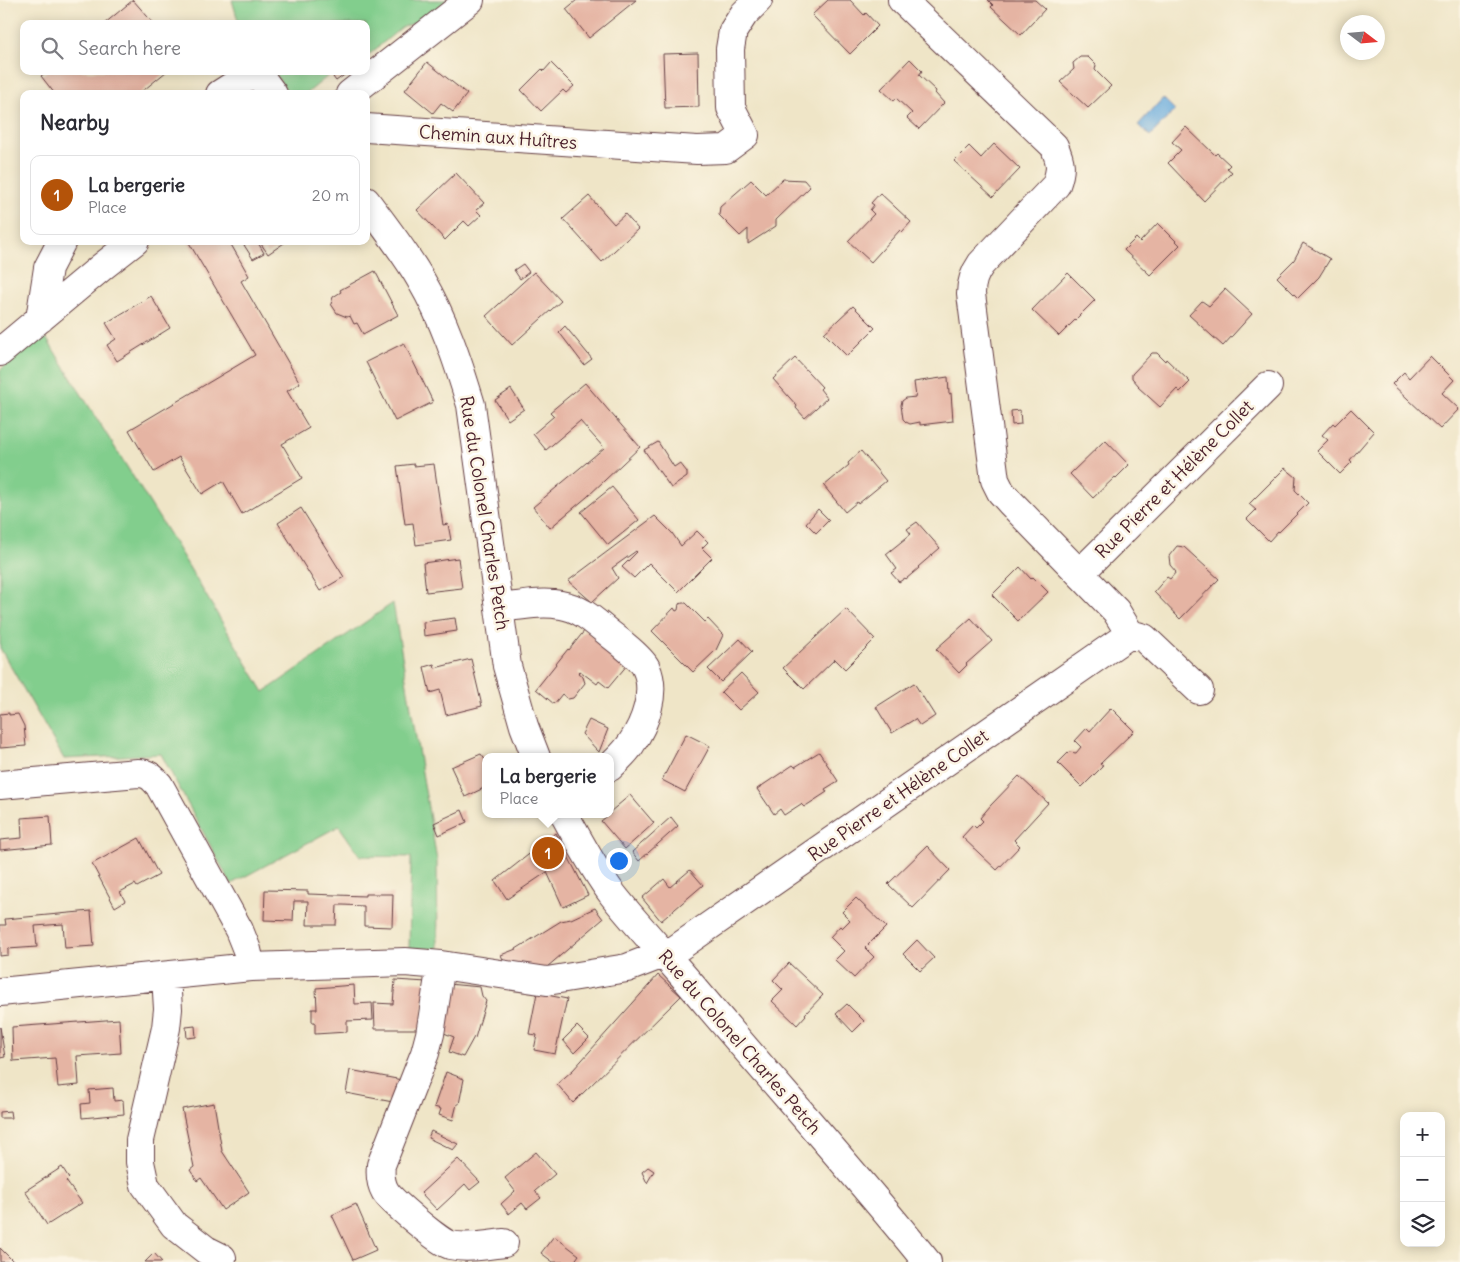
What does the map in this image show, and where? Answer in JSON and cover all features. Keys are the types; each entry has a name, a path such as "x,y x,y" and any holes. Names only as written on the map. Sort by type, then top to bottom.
{"street":[{"path":"355,90 470,0"},
{"name":"Chemin aux Huîtres","path":"370,128 629,146 698,150 726,149 745,135 731,108 730,49 733,31 744,14 758,0"},
{"name":"Rue Pierre et Hélène Collet","path":"0,992 251,967 405,962 441,965 547,980 627,968 676,949 1130,634 1116,610 1010,502 1001,492 995,480 971,284 981,264 1056,185 1061,171 1060,159 1054,146 902,0"},
{"path":"226,90 250,75"},
{"path":"259,75 270,90"},
{"name":"Rue du Colonel Charles Petch","path":"370,206 404,252 422,282 441,320 460,369 471,405 507,666 524,726 534,753"},
{"path":"40,318 48,268 60,245"},
{"path":"0,352 130,245"},
{"name":"Rue Pierre et Hélène Collet","path":"1080,573 1268,386"},
{"path":"500,608 539,604 562,605 582,611 617,639 646,666 651,684 648,704 641,727 630,746 614,763"},
{"path":"1130,634 1144,638 1199,690"},
{"path":"0,785 138,773 146,773 153,778 159,785 239,930 251,967"},
{"name":"Rue du Colonel Charles Petch","path":"566,818 613,895 872,1195 927,1262"},
{"path":"441,965 430,1034 425,1053 381,1165 380,1178 386,1192 434,1236 449,1244 473,1246 504,1243"},
{"path":"166,976 168,1008 166,1028 143,1123 140,1140 140,1162 145,1185 174,1225 206,1250 222,1258"}],"green space":[{"path":"232,0 448,0 422,20 401,28 370,54 370,20 238,20"},
{"path":"276,75 329,75 311,90 286,90"},
{"path":"43,333 171,537 264,692 393,603 437,860 438,949 409,948 411,857 360,856 339,826 231,884 161,754 64,759 0,648 0,370"}],"water":[{"path":"1163,98 1175,110 1150,136 1138,125"}],"building":[{"path":"133,0 150,20 109,20"},
{"path":"577,0 636,0 589,38 566,9"},
{"path":"828,0 850,0 878,26 850,54 812,15"},
{"path":"988,0 1035,0 1045,9 1021,35 991,7 993,5"},
{"path":"698,53 699,107 665,108 663,54"},
{"path":"1080,57 1088,57 1096,65 1095,70 1111,86 1088,108 1060,82 1074,69 1073,63"},
{"path":"910,59 922,71 919,75 936,91 935,93 944,103 919,129 907,118 912,113 896,98 894,101 881,89"},
{"path":"427,62 467,94 453,112 441,103 433,113 405,90"},
{"path":"551,63 574,86 566,93 563,90 541,111 521,90 542,69 544,71"},
{"path":"162,75 144,90 52,90 41,76"},
{"path":"335,75 344,75 336,81 333,77"},
{"path":"1186,127 1215,155 1217,153 1230,165 1227,168 1232,172 1204,201 1168,163 1181,150 1172,142"},
{"path":"994,144 1020,169 993,197 954,161 969,146 981,158"},
{"path":"456,173 484,203 476,210 481,215 469,226 464,221 445,240 417,210"},
{"path":"783,179 804,180 810,187 776,220 776,226 748,244 748,229 740,236 719,215 720,207 751,180 766,195"},
{"path":"880,193 911,222 902,232 900,230 871,262 848,241 874,214 870,210 874,205 871,203"},
{"path":"589,196 614,224 625,214 638,229 602,262 563,219"},
{"path":"1158,223 1180,245 1150,275 1124,250 1136,238 1140,242"},
{"path":"1303,243 1330,259 1319,277 1298,298 1277,277 1294,260"},
{"path":"190,245 231,245 249,276 241,281 300,383 287,391 309,428 282,444 302,478 242,514 223,481 202,494 179,457 154,472 129,430 255,355"},
{"path":"244,245 259,245 264,253 253,259"},
{"path":"262,245 281,245 268,254"},
{"path":"523,264 529,272 520,279 514,270"},
{"path":"375,271 398,315 363,334 357,323 354,324 350,316 347,317 337,313 331,304 333,297 341,292 340,290"},
{"path":"534,272 561,301 512,345 486,316"},
{"path":"1068,273 1095,300 1059,336 1032,310"},
{"path":"1225,289 1252,314 1223,346 1189,315 1202,301 1209,306"},
{"path":"151,296 170,328 117,361 107,345 116,339 106,323"},
{"path":"853,306 875,328 847,356 824,333"},
{"path":"565,326 592,359 584,365 559,332"},
{"path":"404,343 433,402 395,421 366,362"},
{"path":"1152,353 1157,353 1165,361 1166,359 1190,382 1180,392 1177,389 1160,407 1138,387 1132,378 1132,374"},
{"path":"1430,356 1454,380 1442,393 1459,409 1440,429 1392,384 1404,372 1409,378"},
{"path":"795,358 822,387 820,389 827,398 805,418 773,379"},
{"path":"948,377 953,421 920,425 920,422 910,424 903,419 902,401 906,398 916,397 914,382"},
{"path":"585,383 640,447 587,497 550,528 533,507 604,448 580,421 546,450 533,434 554,416 550,412"},
{"path":"511,389 524,409 508,420 495,400"},
{"path":"1351,409 1374,432 1350,460 1352,462 1340,474 1317,451 1328,440 1322,435 1333,423 1335,425"},
{"path":"1020,410 1021,424 1012,425 1011,411"},
{"path":"1105,440 1129,465 1093,498 1070,474"},
{"path":"658,442 674,467 680,463 687,472 687,477 671,488 644,450"},
{"path":"861,451 886,481 845,512 824,486 849,465 848,463"},
{"path":"414,464 414,466 434,464 443,525 448,524 451,540 416,545 413,523 405,524 397,466"},
{"path":"1285,468 1296,477 1295,490 1308,503 1269,541 1247,519 1256,510 1249,504"},
{"path":"612,487 639,520 608,545 581,512"},
{"path":"301,508 344,577 320,591 278,523"},
{"path":"818,509 829,520 816,533 806,523"},
{"path":"655,516 672,533 681,546 697,531 708,542 702,548 712,558 678,592 649,563 634,578 622,567 636,551 612,568 618,578 592,602 568,581"},
{"path":"917,522 940,548 906,579 899,582 891,573 897,569 886,554 911,534 907,529"},
{"path":"1177,546 1184,547 1219,579 1180,619 1154,592 1167,577 1170,579 1176,572 1170,565 1169,556"},
{"path":"458,558 462,588 426,592 423,563"},
{"path":"1020,567 1031,579 1033,577 1048,592 1018,621 992,595"},
{"path":"686,603 705,622 708,619 723,635 716,650 693,672 652,631 674,608 676,611 678,610 679,604"},
{"path":"846,609 875,639 845,669 835,659 804,689 783,668"},
{"path":"455,618 457,631 424,636 423,622"},
{"path":"971,618 992,641 966,664 959,673 936,649"},
{"path":"585,630 628,664 608,688 599,681 597,684 580,671 578,673 583,677 585,683 573,698 568,699 562,694 554,704 536,689"},
{"path":"740,639 752,652 721,682 708,669"},
{"path":"471,659 482,706 446,715 440,690 430,693 424,667 434,664 435,668"},
{"path":"741,673 759,692 739,710 721,692"},
{"path":"914,683 935,716 920,726 915,719 892,733 876,707"},
{"path":"1111,708 1134,731 1100,764 1103,766 1082,787 1058,763 1069,752 1076,753 1081,747 1075,741 1087,728 1090,731"},
{"path":"9,713 9,715 18,714 24,726 26,746 0,748 0,714"},
{"path":"589,720 608,729 599,752 582,734"},
{"path":"686,734 710,746 685,792 662,780"},
{"path":"819,752 838,781 825,789 827,792 804,807 801,804 784,815 780,809 774,814 757,789 793,765 795,767"},
{"path":"481,754 482,789 465,797 451,767"},
{"path":"1019,776 1048,803 1014,840 1020,846 997,870 962,837 973,825 976,828 983,821 980,818"},
{"path":"630,795 654,823 625,849 601,821 605,818 614,818 614,809"},
{"path":"462,810 467,822 439,835 434,823"},
{"path":"50,816 52,845 0,850 0,840 22,838 21,818"},
{"path":"671,817 678,826 639,861 632,852"},
{"path":"556,833 588,895 563,907 547,872 507,899 495,881"},
{"path":"139,838 159,875 137,887 135,884 120,892 125,901 115,907 92,864"},
{"path":"927,846 950,870 913,908 888,884"},
{"path":"690,870 703,885 661,921 642,898 664,879 670,887"},
{"path":"265,890 308,891 308,894 365,896 365,894 393,894 392,927 364,926 364,906 343,905 337,905 336,925 307,925 308,901 294,901 293,921 264,920"},
{"path":"856,898 886,927 865,948 874,957 854,978 835,960 844,951 830,937 840,926 842,928 850,920 842,912"},
{"path":"595,908 603,919 540,973 508,970 501,955 516,949 561,921 571,919"},
{"path":"91,911 94,946 65,948 63,924 35,926 37,947 8,949 8,955 0,956 0,925 6,925 5,919"},
{"path":"917,940 934,958 920,971 903,954"},
{"path":"789,963 823,995 797,1025 772,1001 783,990 773,980"},
{"path":"658,975 681,996 573,1103 557,1084 573,1070"},
{"path":"395,980 427,982 421,1029 375,1029 374,1003 393,1004"},
{"path":"448,984 480,987 482,996 486,1001 475,1038 463,1057 449,1052 454,1037 439,1031"},
{"path":"354,985 355,1004 372,1003 373,1020 347,1021 347,1032 315,1034 315,1022 312,1022 312,1009 317,1009 316,988"},
{"path":"537,993 567,999 555,1054 534,1050 537,1035 529,1034"},
{"path":"847,1004 864,1021 853,1032 836,1014"},
{"path":"119,1019 121,1053 77,1056 79,1085 58,1087 55,1058 13,1061 12,1027"},
{"path":"195,1026 196,1037 187,1038 186,1027"},
{"path":"577,1026 589,1038 574,1053 563,1040"},
{"path":"0,1027 5,1057 0,1058"},
{"path":"350,1070 402,1080 398,1103 346,1093"},
{"path":"446,1072 464,1079 459,1104 457,1104 453,1120 439,1115 441,1109 434,1107"},
{"path":"113,1088 114,1101 123,1100 124,1114 82,1118 81,1104 90,1103 89,1090"},
{"path":"214,1103 222,1151 249,1192 223,1210 201,1178 197,1181 190,1170 194,1167 182,1109"},
{"path":"10,1111 11,1118 0,1118 0,1112"},
{"path":"431,1131 458,1144 453,1150 428,1138"},
{"path":"536,1152 555,1174 535,1191 541,1198 527,1209 522,1203 509,1214 501,1204 515,1191 505,1178"},
{"path":"458,1159 480,1182 470,1190 465,1184 437,1210 421,1193"},
{"path":"62,1167 69,1178 66,1181 82,1203 47,1225 25,1191"},
{"path":"648,1167 654,1171 647,1183 642,1172"},
{"path":"356,1204 376,1250 353,1260 332,1215"},
{"path":"554,1236 579,1255 574,1262 553,1262 541,1253"},
{"path":"0,1248 14,1262 0,1262"},
{"path":"154,1253 162,1262 145,1262"}],"place":[{"name":"La bergerie","path":"548,853"}]}
